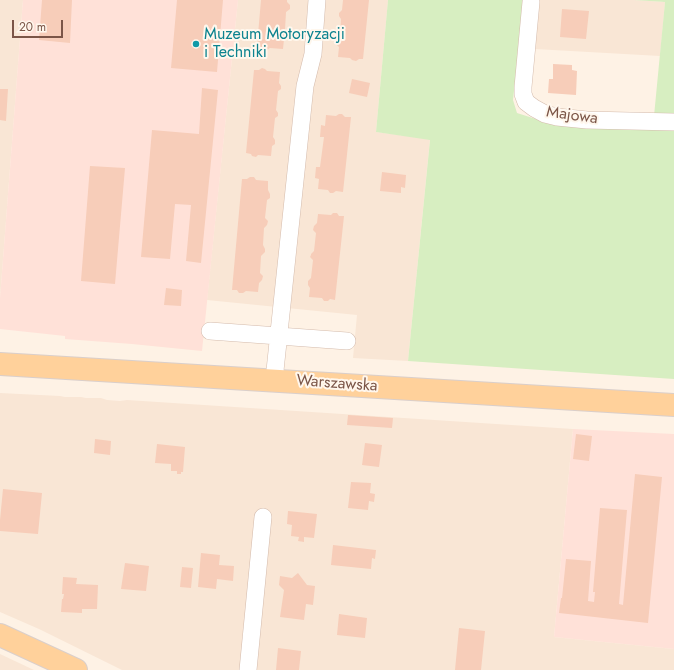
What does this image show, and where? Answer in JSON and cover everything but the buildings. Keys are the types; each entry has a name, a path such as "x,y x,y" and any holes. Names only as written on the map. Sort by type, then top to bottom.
{"main road":[{"name":"Warszawska","path":"0,364 674,405"},
{"path":"0,635 66,668"}],"street":[{"path":"274,380 305,86 313,54 317,0"},
{"name":"Majowa","path":"530,2 523,87 523,94 526,102 545,114 557,117 587,120 674,122"},
{"path":"210,331 347,341"},
{"path":"248,670 263,517"}],"shaded area":[{"path":"0,0 23,0 0,298"},
{"path":"23,0 238,0 202,351 65,339 65,336 0,329 0,298"},
{"path":"238,0 388,0 376,132 430,139 408,361 353,358 357,315 207,300"},
{"path":"539,0 634,0 665,2 660,56 535,49"},
{"path":"0,393 101,398 120,401 127,400 573,429 554,637 674,649 674,670 256,670 247,619 244,624 242,638 244,642 242,670 122,670 39,629 0,612"},
{"path":"573,429 674,434 674,649 554,637"},
{"path":"0,654 34,670 0,670"}],"green space":[{"path":"388,0 524,0 513,100 517,113 539,120 674,128 674,379 408,361 430,140 376,132"},
{"path":"634,0 674,0 674,117 654,116 665,2"}],"place":[{"name":"Muzeum Motoryzacji i Techniki","path":"196,44"}]}
